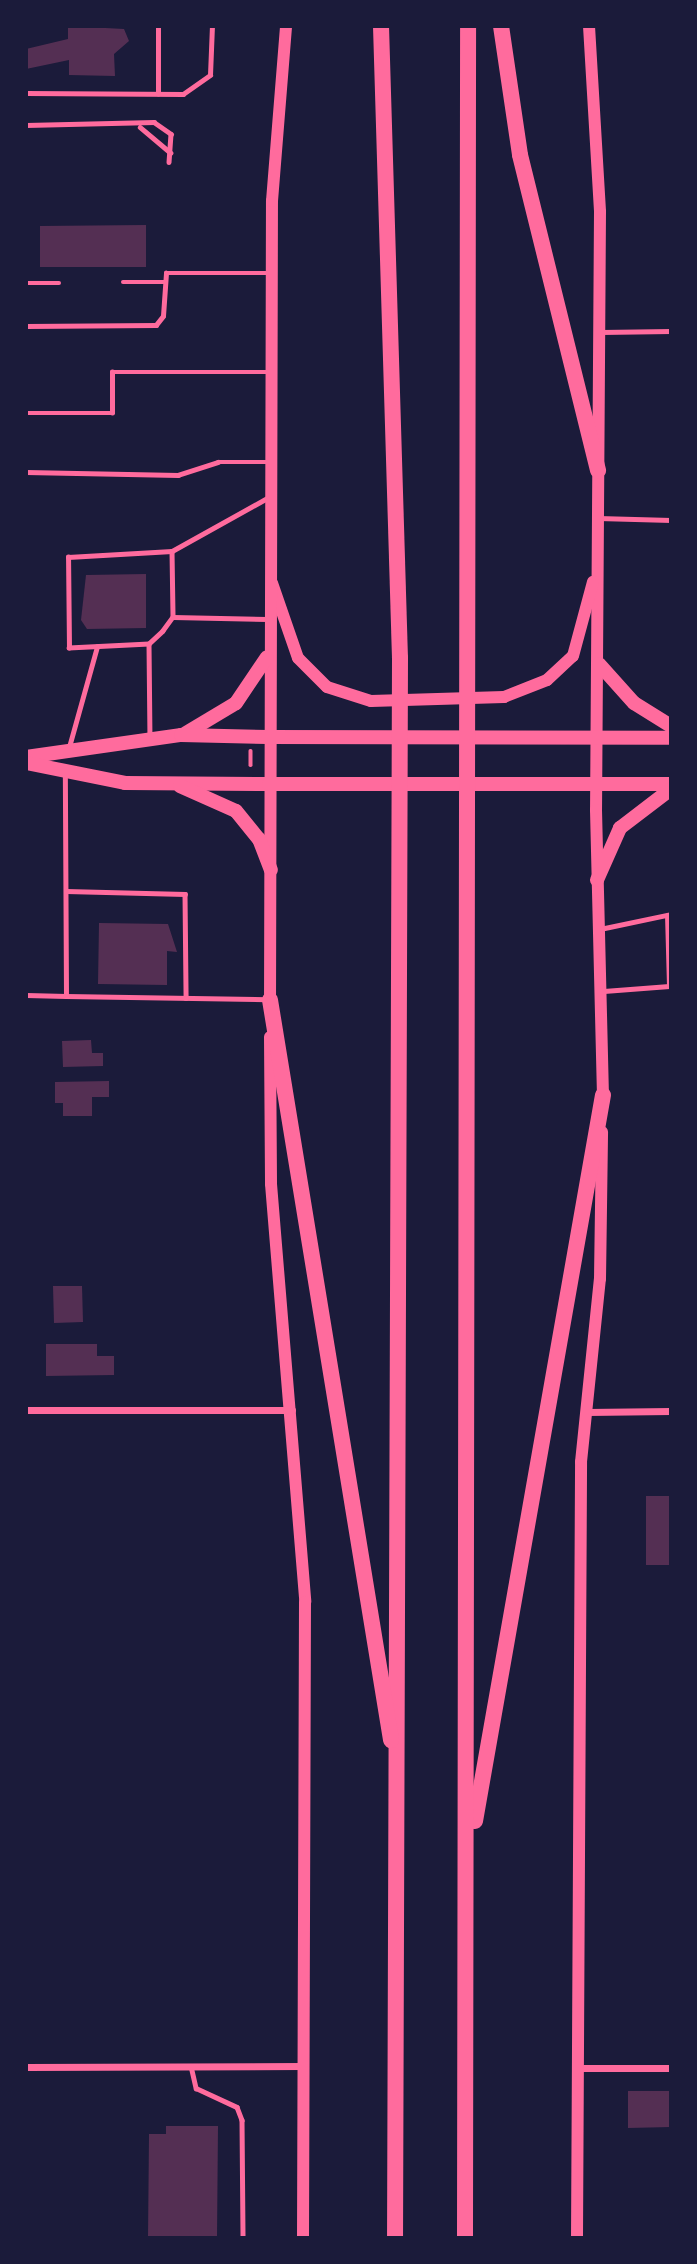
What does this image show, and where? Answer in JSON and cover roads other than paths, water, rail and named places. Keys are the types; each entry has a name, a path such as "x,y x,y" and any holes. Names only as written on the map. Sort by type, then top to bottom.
{"highway":[{"path":"381,26 400,658 395,2238"},
{"path":"465,2238 468,1865 466,863 463,657 468,26"},
{"path":"501,26 520,155 598,471"},
{"path":"270,1000 398,1785"},
{"path":"468,1865 603,1095"}],"main road":[{"path":"286,26 275,122 267,619 271,870 271,1184 293,1410 305,1602 303,2238"},
{"path":"577,2238 581,1462 600,1279 603,1095 596,785 600,332 597,86 589,26"},
{"path":"268,573 298,658 327,687 371,701 504,697 547,680 573,656 597,569"},
{"path":"181,735 236,703 267,657"},
{"path":"598,664 637,706 671,726"},
{"path":"26,757 181,735 671,738"},
{"path":"26,763 125,783 671,786"},
{"path":"173,783 236,811 259,839 271,870"},
{"path":"597,880 620,828 671,786"}],"street":[{"path":"26,1410 293,1410"},
{"path":"587,1412 671,1412"},
{"path":"26,2067 303,2066"},
{"path":"578,2068 671,2068"}],"lane":[{"path":"158,26 158,94"},
{"path":"26,93 183,94 205,83 212,26"},
{"path":"26,125 164,126 174,144 169,162"},
{"path":"139,126 171,153"},
{"path":"26,326 156,325 163,316 166,273 272,273"},
{"path":"123,282 166,282"},
{"path":"26,283 59,283"},
{"path":"600,332 671,331"},
{"path":"26,413 111,413 111,372 271,372"},
{"path":"26,472 178,475 218,462 270,462"},
{"path":"149,644 69,648 68,557 172,551 269,496"},
{"path":"598,518 671,520"},
{"path":"150,740 149,644 173,617 172,551"},
{"path":"173,617 267,619"},
{"path":"67,752 97,647"},
{"path":"65,771 66,996"},
{"path":"65,891 185,894 186,998"},
{"path":"598,929 669,915 669,989 600,991"},
{"path":"26,995 270,1000"},
{"path":"191,2066 196,2088 237,2107 242,2120 243,2238"}]}
